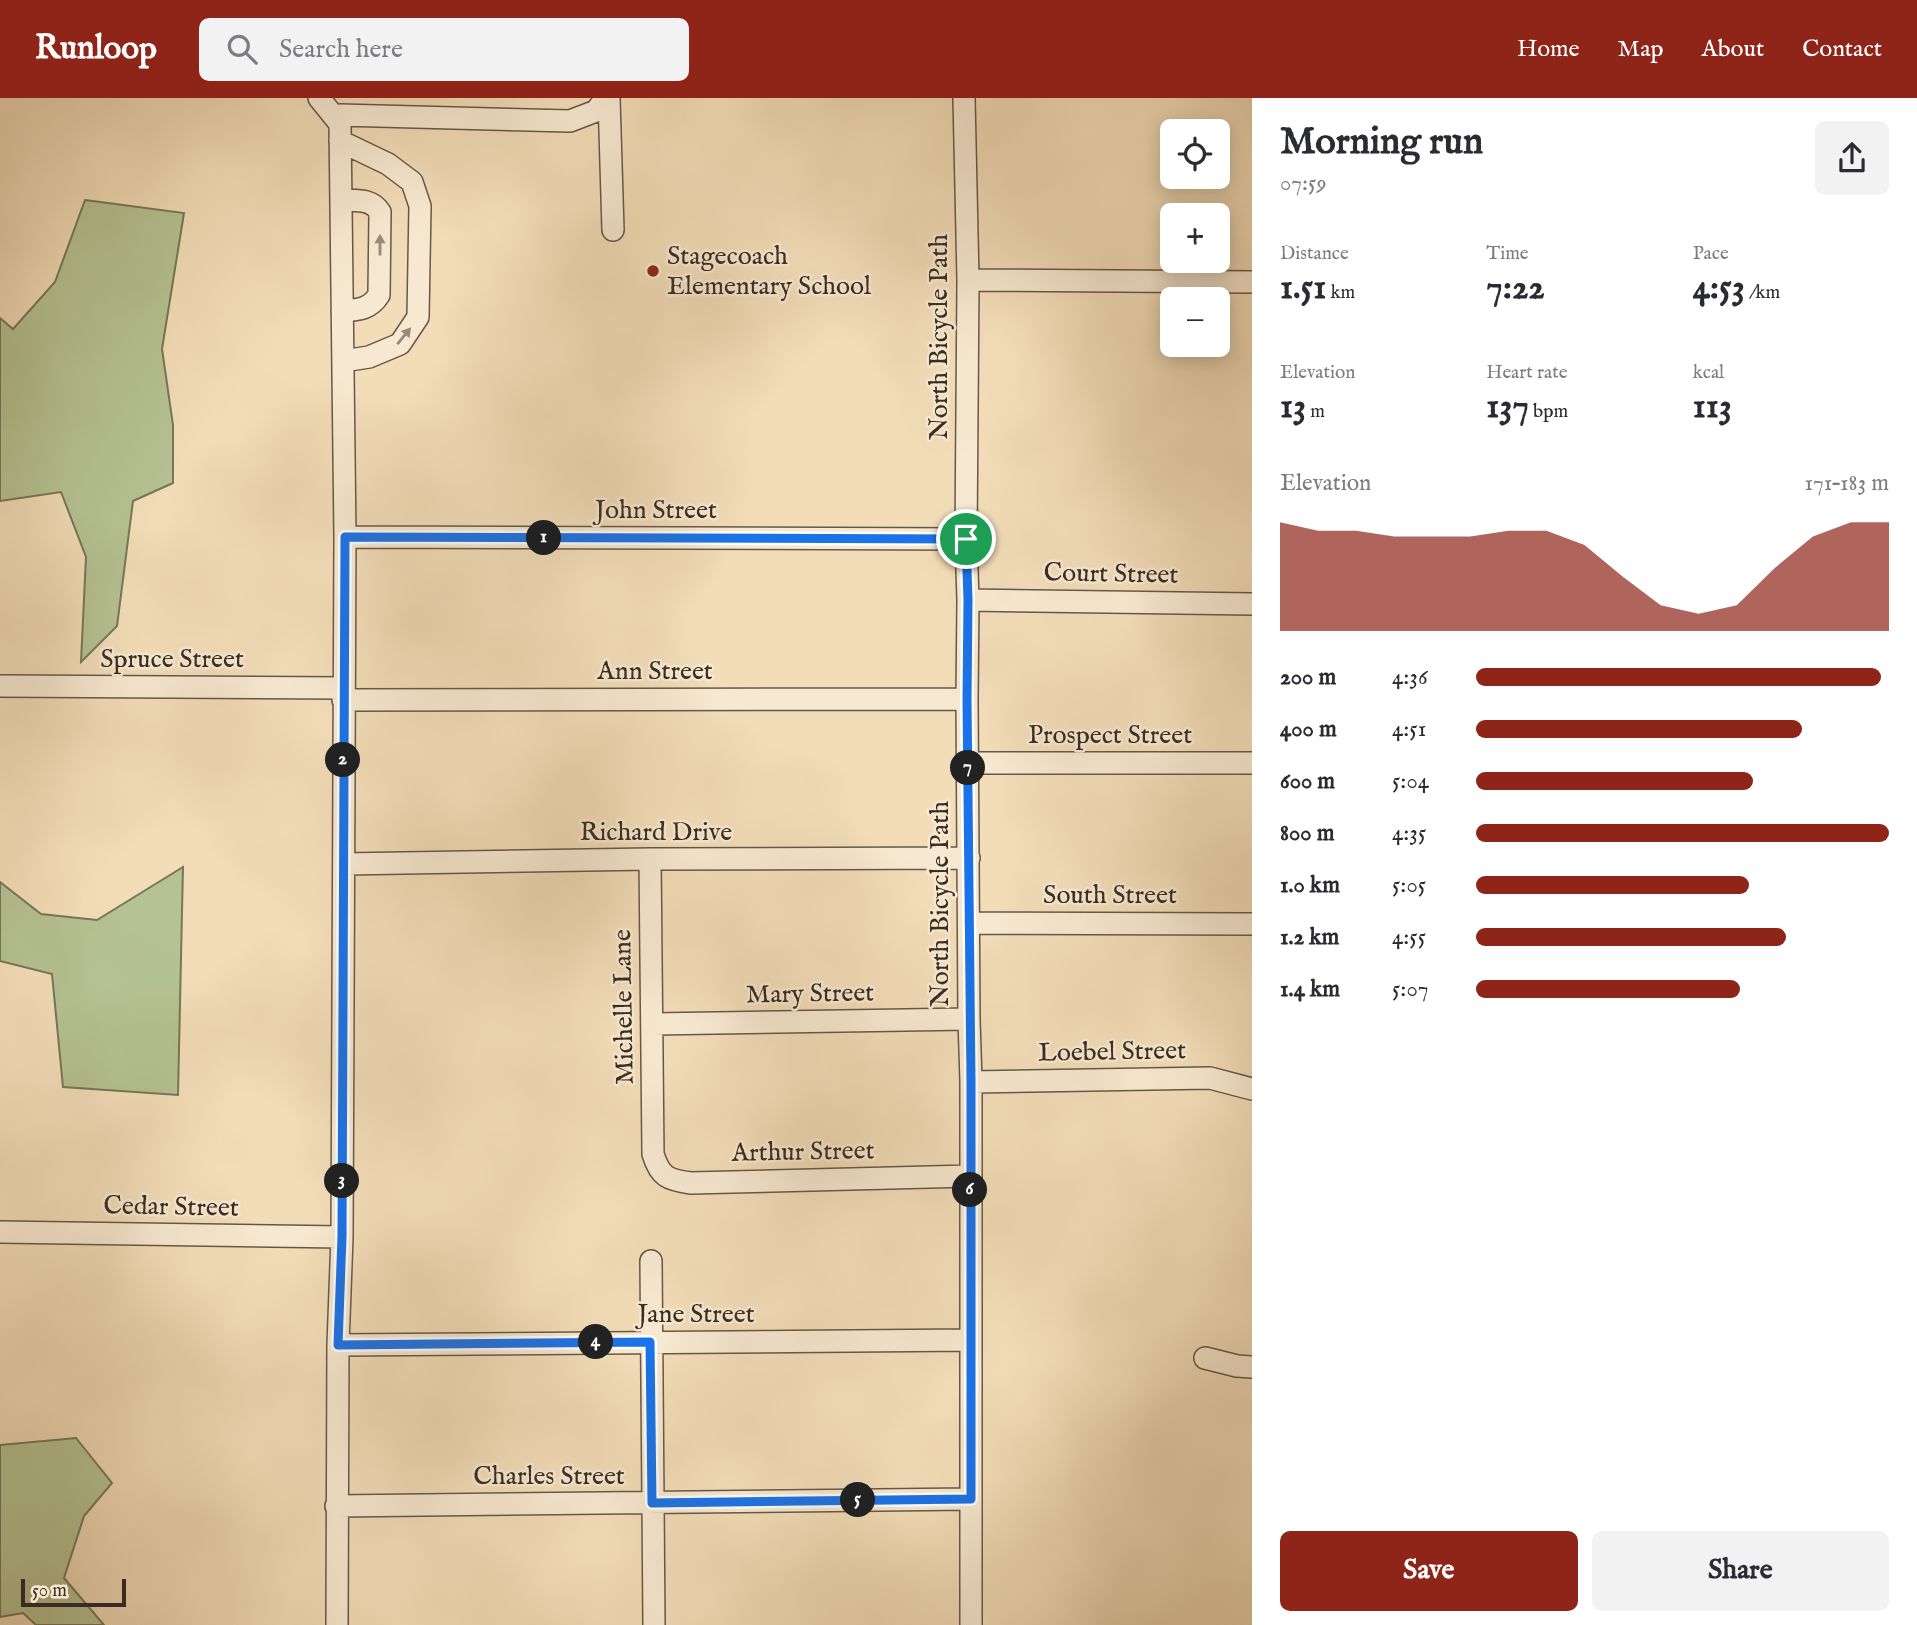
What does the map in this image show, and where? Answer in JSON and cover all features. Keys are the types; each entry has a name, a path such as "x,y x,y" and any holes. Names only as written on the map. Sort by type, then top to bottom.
{"street":[{"path":"319,98 388,164 412,181 420,206 418,317 400,344 369,357 343,361"},
{"path":"531,98 531,120"},
{"path":"340,120 570,121 596,110 608,98"},
{"path":"608,98 612,230"},
{"name":"North Bicycle Path","path":"964,98 968,280 966,539 971,1082 971,1625"},
{"path":"337,1625 338,1345 342,1237 345,537 340,120"},
{"path":"341,200 367,201 375,205 380,212 379,295 374,303 362,310 342,311"},
{"path":"968,280 1252,282"},
{"name":"John Street","path":"345,537 966,539"},
{"name":"Court Street","path":"968,600 1252,604"},
{"name":"Spruce Street","path":"0,686 344,694"},
{"name":"Ann Street","path":"344,694 967,699"},
{"name":"Prospect Street","path":"968,763 1252,763"},
{"name":"Richard Drive","path":"344,864 969,858"},
{"name":"Michelle Lane","path":"650,859 653,1154"},
{"name":"South Street","path":"969,923 1252,924"},
{"name":"Mary Street","path":"653,1024 969,1019"},
{"name":"Loebel Street","path":"971,1082 1210,1078 1252,1089"},
{"name":"Arthur Street","path":"653,1154 658,1170 674,1180 691,1183 970,1176"},
{"name":"Cedar Street","path":"0,1233 342,1237"},
{"path":"651,1261 654,1625"},
{"name":"Jane Street","path":"338,1345 970,1340"},
{"path":"1205,1358 1252,1367"},
{"name":"Charles Street","path":"336,1506 971,1499"}],"green space":[{"path":"85,200 184,213 162,349 173,425 173,483 133,501 117,626 81,662 86,557 61,492 0,501 0,318 13,329 55,282"},
{"path":"183,867 178,1095 63,1087 52,974 0,961 0,882 41,914 97,920"},
{"path":"76,1438 112,1483 84,1516 64,1578 104,1625 36,1625 23,1613 0,1617 0,1445"}],"place":[{"name":"Stagecoach Elementary School","path":"653,271"}],"route":[{"path":"345,537 966,539 971,1082 971,1499 652,1503 650,1342 338,1345 342,1237 345,537"}]}
